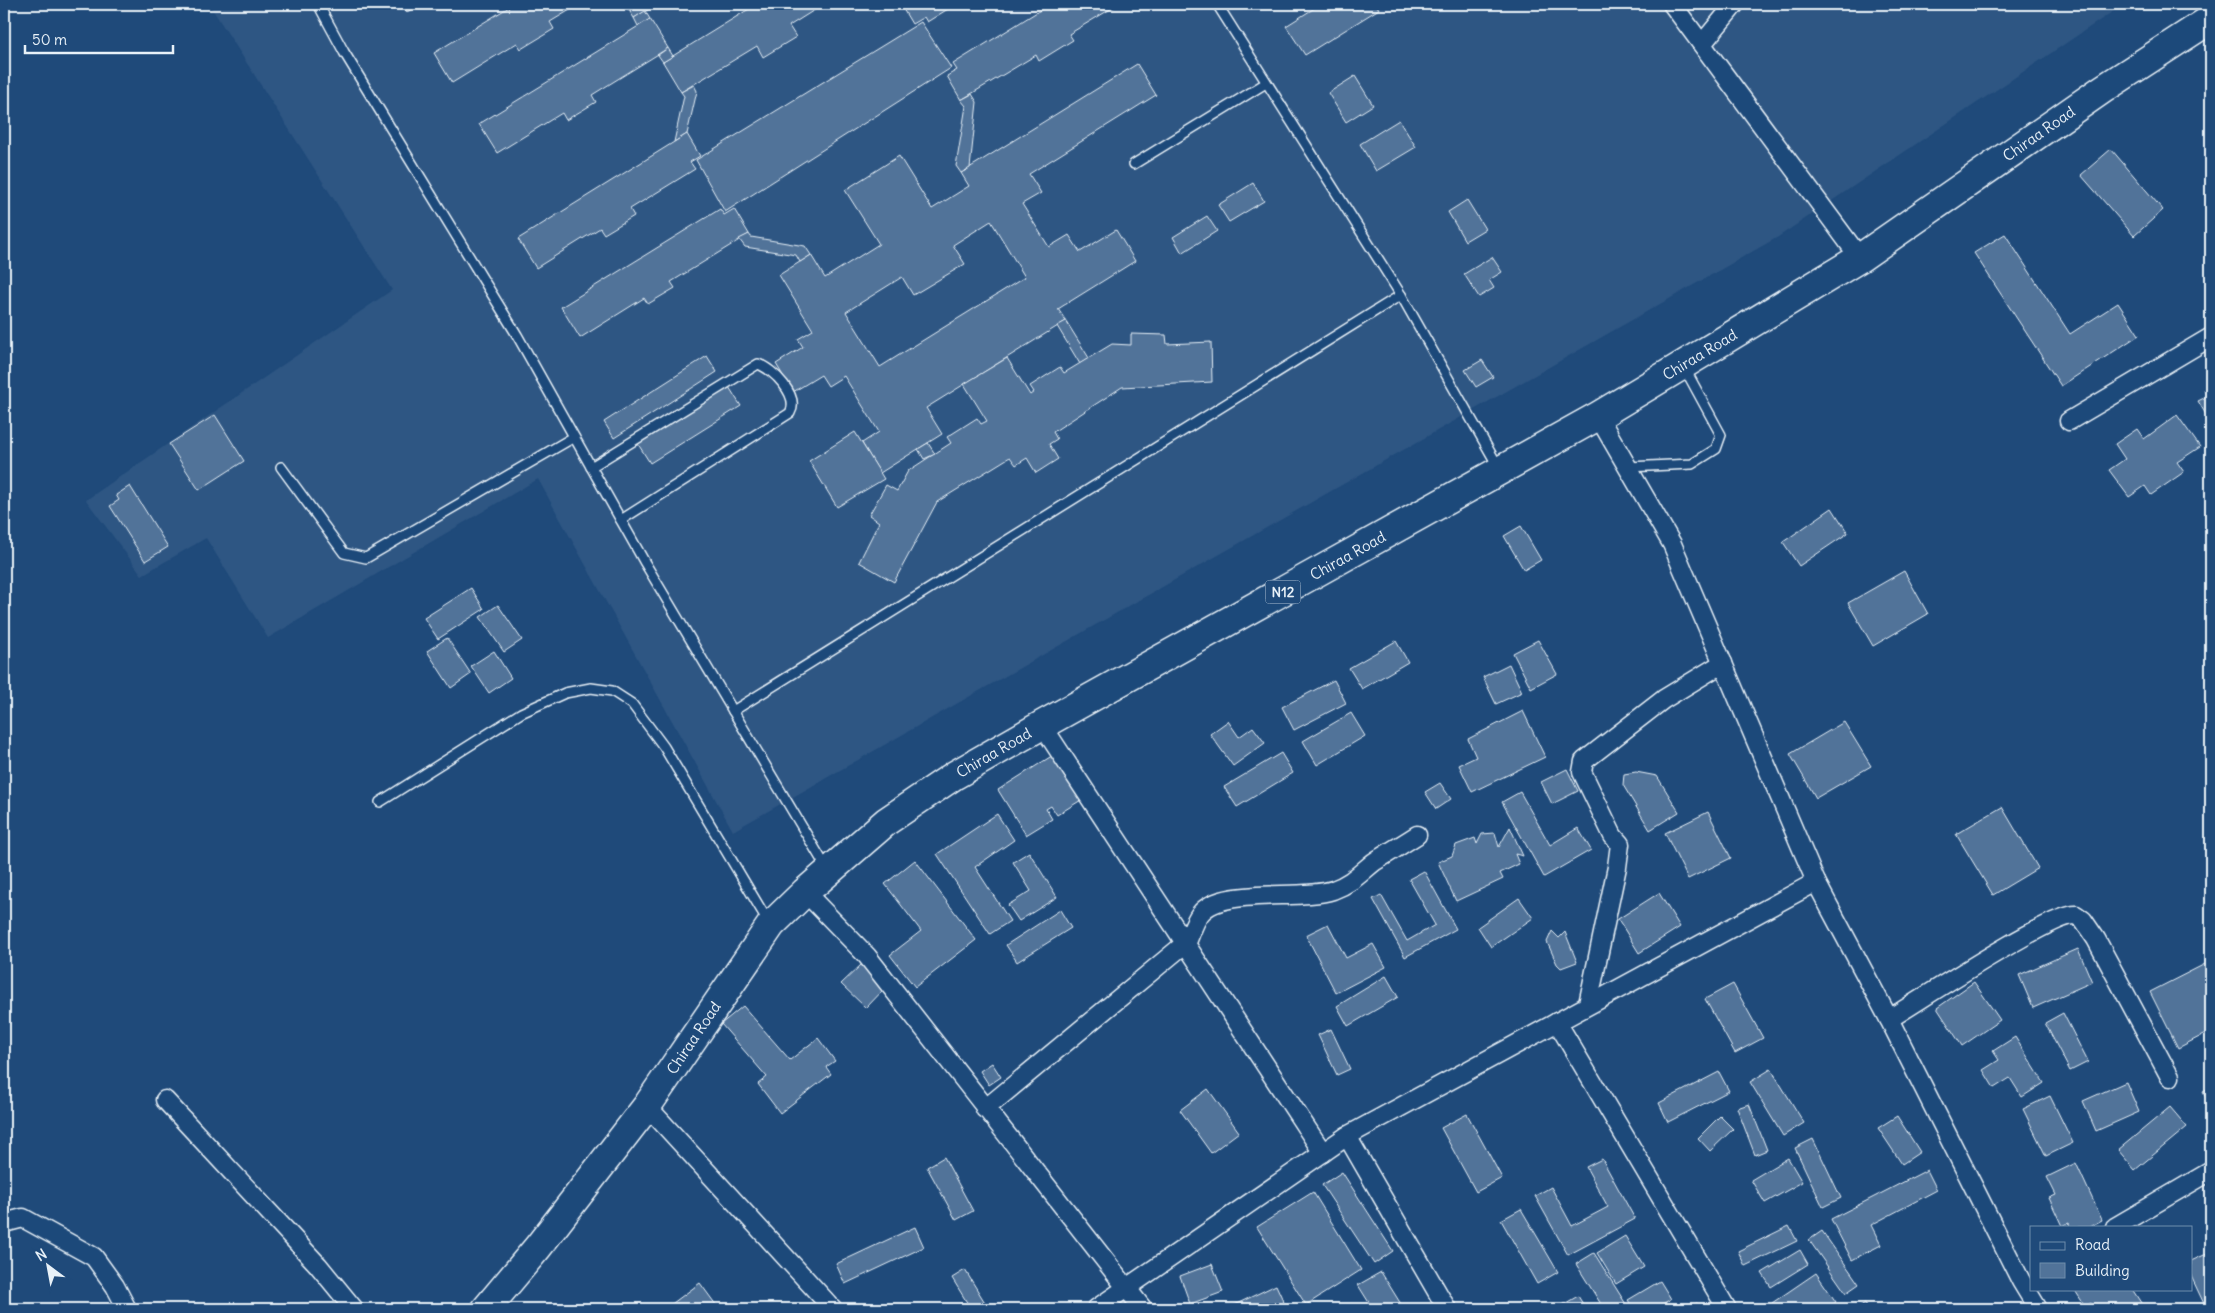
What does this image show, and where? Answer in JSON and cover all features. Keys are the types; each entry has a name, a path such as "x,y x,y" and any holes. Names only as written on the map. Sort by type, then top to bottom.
{"highway":[{"name":"Chiraa Road","path":"486,1309 538,1247 647,1106 771,925 805,892 887,821 955,775 1598,416 1860,258 2103,89 2211,19"}],"street":[{"path":"1672,4 1860,258"},
{"path":"1702,44 1736,4"},
{"path":"2069,421 2211,337"},
{"path":"1598,416 1672,544 1816,882 2026,1278"},
{"path":"1588,1004 1618,867 1620,844 1613,836 1582,772 1584,761 1664,698 1723,663"},
{"path":"1042,725 1187,942 1323,1153"},
{"path":"985,1109 1187,942 1200,913 1216,902 1236,898 1316,895 1335,889 1357,879 1374,863 1416,835"},
{"path":"1096,1309 1347,1136 1816,882"},
{"path":"805,892 867,956 985,1109 1128,1287 1143,1309"},
{"path":"1889,1019 2060,917 2076,915 2083,920 2096,940 2170,1077"},
{"path":"1557,1022 1727,1309"},
{"path":"165,1100 318,1265 354,1309"},
{"path":"647,1106 833,1309"},
{"path":"1347,1136 1447,1309"},
{"path":"2117,1226 2211,1171"},
{"path":"4,1223 23,1218 94,1257 116,1286 127,1309"},
{"path":"2031,1290 2038,1309"}],"lane":[{"path":"318,4 344,52 518,335 620,520 829,872"},
{"path":"1217,4 1401,295 1500,470"},
{"path":"1134,164 1266,83"},
{"path":"733,711 1401,295"},
{"path":"591,467 758,364 775,373 786,387 792,407 790,413 620,520"},
{"path":"1628,467 1692,464 1716,449 1721,435 1683,365"},
{"path":"281,466 344,554 366,558 574,437"},
{"path":"380,802 521,713 566,693 591,688 612,691 632,704 664,747 771,925"}],"shaded area":[{"path":"209,4 2124,4 1778,237 733,831 538,479 268,638 206,538 142,575 86,500 392,290"}],"building":[{"path":"402,4 421,4 407,12"},
{"path":"514,4 580,4 550,22 554,29 521,49 517,43 452,83 434,53"},
{"path":"625,4 658,4 634,18"},
{"path":"757,4 824,4 789,26 796,37 763,57 757,46 681,92 663,62"},
{"path":"900,4 956,4 927,22 924,17 912,24"},
{"path":"1050,4 1119,4 1069,34 1073,40 1039,61 1036,55 961,100 947,76 957,70 953,64"},
{"path":"1321,4 1376,4 1379,9 1305,55 1286,26"},
{"path":"645,11 650,19 638,26 634,18"},
{"path":"650,19 668,48 592,95 596,102 566,120 562,113 497,153 479,124"},
{"path":"921,22 951,68 725,212 696,160"},
{"path":"668,48 673,56 663,62 658,55"},
{"path":"1137,64 1156,95 1029,174 1041,193 1022,204 1049,247 1069,235 1080,252 1116,230 1135,261 1058,309 1066,321 926,408 942,434 880,473 862,443 879,432 844,376 828,386 821,375 793,392 776,364 803,347 798,339 813,330 779,275 811,255 825,278 879,244 845,190 899,156 932,209 969,186 961,173","holes":["991,221 1025,277 880,367 846,312 902,277 913,295 965,264 953,245"]},
{"path":"1355,76 1373,105 1346,122 1328,93"},
{"path":"694,85 697,91 687,134 674,142 684,96 681,92"},
{"path":"972,94 977,102 970,168 961,173 956,166 966,106 961,100"},
{"path":"1399,120 1416,147 1376,171 1360,144"},
{"path":"687,134 700,156 690,162 695,169 630,209 634,216 604,234 600,228 536,268 518,239"},
{"path":"2111,149 2163,210 2134,236 2081,175"},
{"path":"1253,183 1264,201 1229,222 1218,205"},
{"path":"1467,200 1485,229 1465,241 1448,212"},
{"path":"720,209 724,215 734,209 749,234 671,282 675,288 648,304 644,298 580,338 561,307"},
{"path":"1207,216 1217,231 1182,253 1173,237"},
{"path":"749,234 751,237 805,246 811,255 800,262 796,255 745,247 739,239"},
{"path":"2005,234 2070,334 2118,303 2139,335 2061,386 1974,253"},
{"path":"1492,257 1502,272 1489,280 1494,288 1479,297 1464,274"},
{"path":"1066,321 1089,358 1080,364 1057,326"},
{"path":"1131,334 1166,335 1167,344 1211,342 1212,382 1122,387 1053,432 1057,439 1049,444 1058,459 1036,473 1027,458 1016,465 1010,457 937,502 894,582 859,562 879,522 869,515 886,485 897,491 908,471 951,443 947,437 977,418 981,424 987,421 964,384 1007,358 1030,395 1034,392 1030,386 1060,367 1064,373 1112,344 1131,345"},
{"path":"707,356 717,372 614,438 604,422"},
{"path":"1482,360 1493,377 1476,387 1465,370"},
{"path":"2211,385 2211,423 2198,401 2208,396 2204,389"},
{"path":"729,387 741,406 650,463 638,444"},
{"path":"215,415 244,461 199,490 169,444"},
{"path":"2177,415 2200,447 2177,462 2184,472 2151,495 2145,486 2129,497 2109,470 2125,459 2115,444 2137,429 2144,439"},
{"path":"855,432 884,479 837,507 809,461"},
{"path":"928,443 935,454 924,459 918,449"},
{"path":"130,486 168,547 145,561 110,506 119,500 116,495"},
{"path":"1832,508 1848,533 1799,566 1783,542"},
{"path":"1521,526 1541,560 1524,570 1504,536"},
{"path":"1904,571 1928,614 1873,646 1848,603"},
{"path":"471,588 484,609 438,639 424,618"},
{"path":"498,605 522,640 504,652 480,617"},
{"path":"447,638 471,674 451,688 427,651"},
{"path":"1538,640 1557,674 1531,688 1513,653"},
{"path":"1396,641 1408,662 1362,689 1349,668"},
{"path":"494,651 511,678 489,693 471,666"},
{"path":"1509,664 1522,692 1496,704 1483,677"},
{"path":"1334,680 1346,703 1294,730 1282,707"},
{"path":"1523,711 1545,757 1472,792 1459,765 1476,757 1468,739"},
{"path":"1351,713 1365,736 1317,765 1303,741"},
{"path":"1228,721 1239,737 1253,727 1265,743 1233,766 1210,734"},
{"path":"1844,722 1871,766 1816,798 1790,754"},
{"path":"1058,752 1086,797 1057,815 1051,806 1046,809 1052,819 1026,835 998,790"},
{"path":"1281,753 1293,773 1237,807 1224,787"},
{"path":"1567,769 1578,791 1552,804 1541,782"},
{"path":"1636,772 1657,776 1679,812 1650,830 1623,785 1624,774"},
{"path":"1440,783 1451,799 1436,809 1425,792"},
{"path":"1520,792 1550,845 1578,828 1591,850 1544,877 1502,802"},
{"path":"2002,807 2038,868 1993,895 1956,834"},
{"path":"1708,812 1731,858 1688,879 1665,833"},
{"path":"997,814 1014,840 975,867 1010,921 990,934 937,854"},
{"path":"1510,827 1523,856 1515,854 1519,864 1500,873 1503,879 1456,901 1438,862 1452,856 1456,845 1475,838 1477,844 1482,834 1495,833 1499,847"},
{"path":"1029,852 1057,897 1019,921 1008,905 1031,891 1013,862"},
{"path":"915,860 976,940 915,987 890,955 921,931 885,884"},
{"path":"1424,871 1456,929 1405,957 1373,899 1381,895 1407,941 1435,925 1409,879"},
{"path":"1659,893 1680,927 1639,953 1618,919"},
{"path":"1519,898 1533,918 1491,947 1478,927"},
{"path":"1060,910 1071,928 1017,962 1006,945"},
{"path":"1328,924 1346,958 1373,944 1386,967 1336,993 1306,935"},
{"path":"1552,931 1559,938 1565,932 1577,962 1561,968 1557,964 1547,942"},
{"path":"2078,949 2092,982 2033,1008 2019,975"},
{"path":"2211,961 2211,1031 2178,1048 2150,992"},
{"path":"862,964 886,987 866,1008 841,984"},
{"path":"1386,976 1398,997 1348,1026 1337,1006"},
{"path":"1974,982 2000,1020 1962,1046 1937,1008"},
{"path":"1733,984 1763,1038 1735,1053 1705,999"},
{"path":"743,1006 790,1060 818,1038 835,1061 826,1067 831,1074 780,1113 758,1084 767,1077 721,1024"},
{"path":"2063,1013 2088,1062 2070,1071 2045,1023"},
{"path":"1331,1029 1350,1069 1337,1075 1318,1035"},
{"path":"2015,1037 2044,1083 2022,1097 2010,1078 1994,1088 1983,1070 1999,1060 1993,1051"},
{"path":"992,1063 1001,1077 989,1085 980,1071"},
{"path":"1771,1069 1804,1123 1783,1136 1750,1082"},
{"path":"1719,1072 1729,1091 1668,1122 1659,1103"},
{"path":"2126,1082 2139,1112 2096,1131 2083,1101"},
{"path":"2211,1088 2211,1108 2203,1092"},
{"path":"1208,1089 1239,1132 1211,1153 1180,1110"},
{"path":"2050,1096 2073,1143 2046,1156 2023,1109"},
{"path":"1749,1104 1767,1150 1755,1155 1737,1108"},
{"path":"2170,1107 2187,1127 2135,1170 2118,1150"},
{"path":"1467,1114 1502,1178 1476,1192 1441,1128"},
{"path":"1720,1116 1733,1129 1710,1151 1698,1138"},
{"path":"1897,1116 1920,1152 1902,1164 1878,1128"},
{"path":"1813,1139 1841,1198 1823,1207 1795,1148"},
{"path":"944,1157 973,1211 956,1220 927,1167"},
{"path":"1788,1158 1802,1182 1765,1203 1751,1180"},
{"path":"1602,1159 1635,1219 1568,1255 1535,1196 1551,1187 1572,1226 1608,1207 1586,1167"},
{"path":"2076,1163 2102,1220 2091,1226 2070,1226 2069,1223 2062,1226 2049,1198 2056,1195 2047,1177"},
{"path":"1927,1170 1937,1190 1871,1225 1881,1245 1852,1260 1831,1219"},
{"path":"1342,1172 1393,1251 1374,1264 1322,1185"},
{"path":"1313,1192 1361,1270 1306,1305 1257,1227"},
{"path":"1521,1209 1558,1272 1537,1284 1501,1220"},
{"path":"1789,1226 1797,1241 1745,1266 1738,1251"},
{"path":"915,1227 924,1247 845,1284 836,1264"},
{"path":"1822,1231 1859,1284 1846,1293 1809,1240"},
{"path":"1625,1236 1644,1267 1616,1284 1597,1253"},
{"path":"1800,1250 1808,1264 1771,1287 1762,1273"},
{"path":"2211,1252 2211,1306 2206,1308 2192,1278 2192,1261"},
{"path":"1594,1253 1629,1309 1604,1309 1576,1264"},
{"path":"1212,1264 1223,1292 1190,1304 1180,1276"},
{"path":"965,1270 989,1309 971,1309 952,1278"},
{"path":"1381,1272 1404,1309 1373,1309 1358,1285"},
{"path":"1816,1273 1836,1302 1826,1309 1777,1309 1772,1303"},
{"path":"1660,1281 1671,1299 1654,1309 1634,1309 1628,1300"},
{"path":"700,1283 719,1309 671,1309 669,1306"},
{"path":"1276,1285 1287,1309 1226,1309"},
{"path":"2075,1290 2133,1290 2145,1309 2095,1309 2091,1302 2085,1306"},
{"path":"1578,1296 1586,1309 1560,1309 1559,1307"},
{"path":"1697,1303 1701,1309 1686,1309"},
{"path":"1865,1303 1869,1309 1856,1309"}]}
